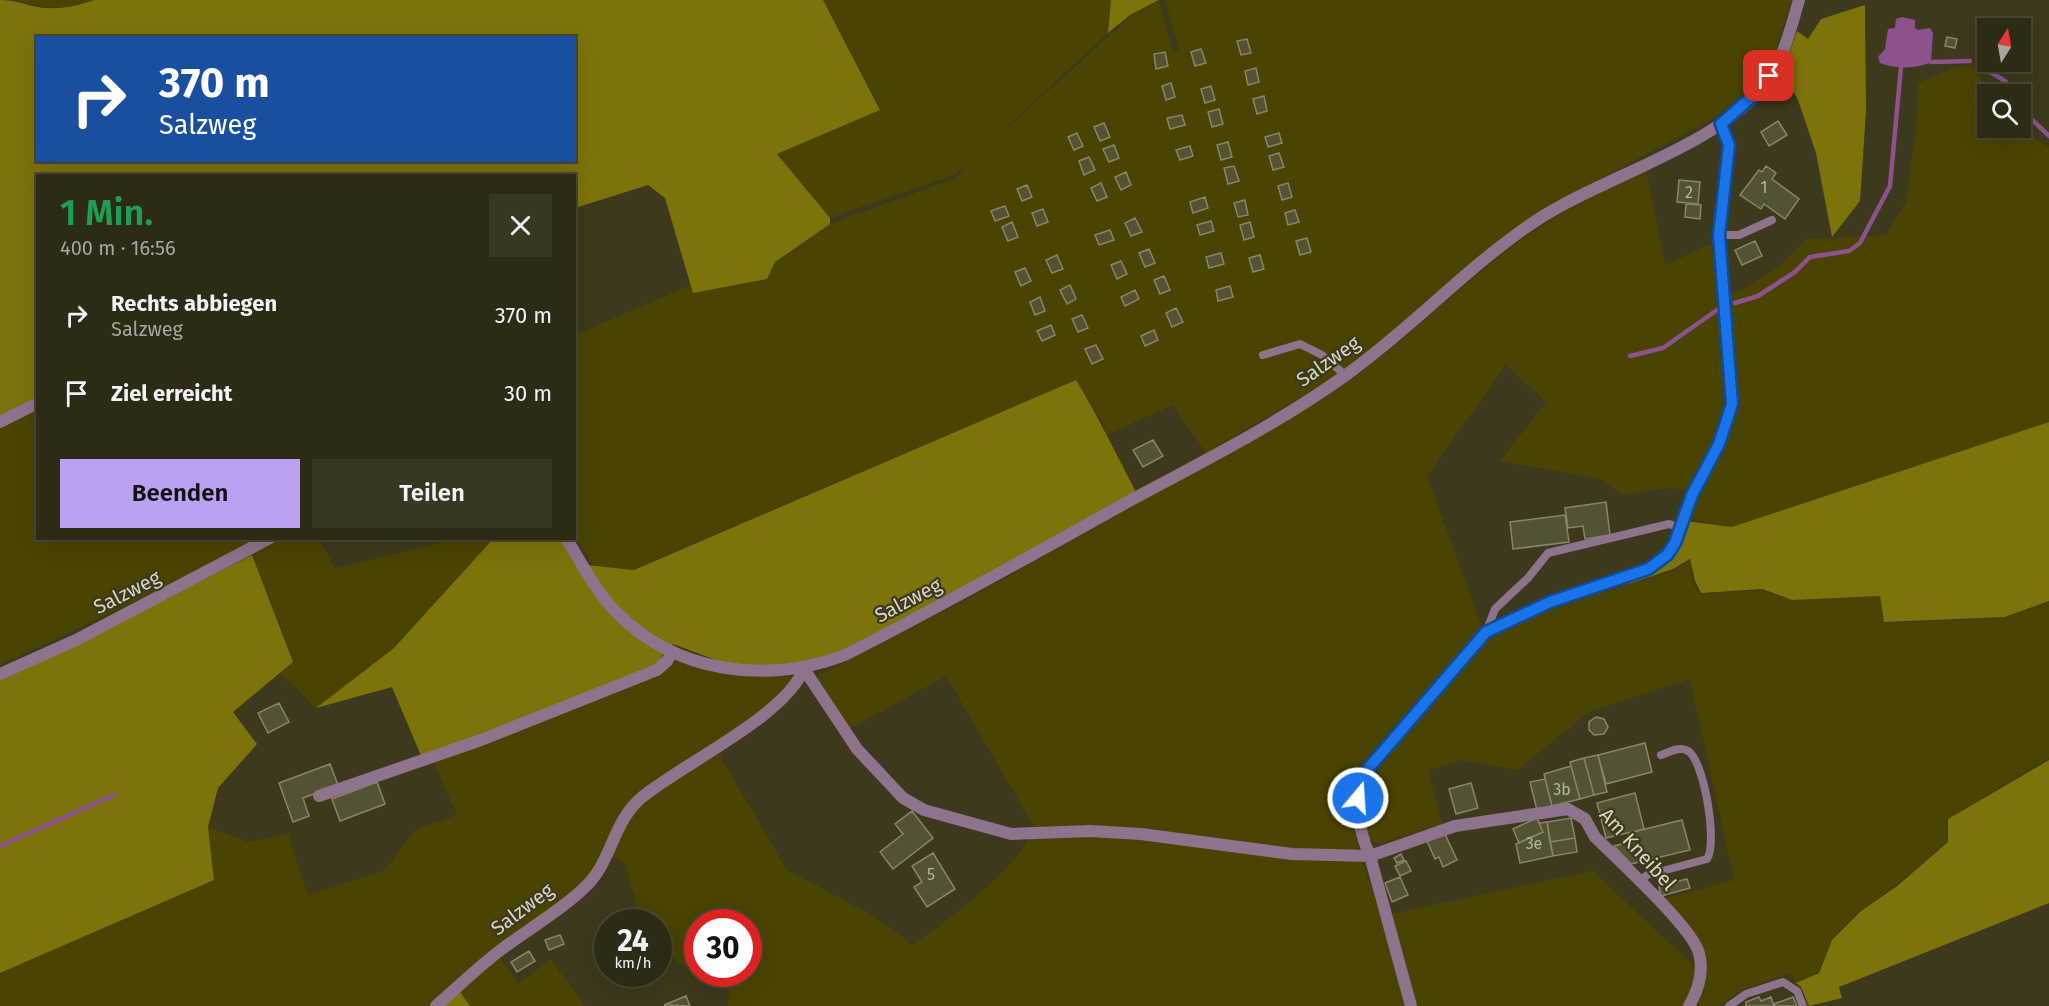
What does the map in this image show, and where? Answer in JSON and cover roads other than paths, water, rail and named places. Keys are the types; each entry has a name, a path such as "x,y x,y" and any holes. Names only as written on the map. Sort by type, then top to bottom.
{"street":[{"name":"Salzweg","path":"567,540 613,609 632,627 672,651 739,670 757,672 804,669 845,655 910,622 1207,459 1346,375 1402,333 1461,280 1535,221 1600,184 1677,148 1721,124 1763,87 1792,26 1798,0"},
{"path":"1411,1006 1370,856 1361,838 1358,798 1361,777 1486,632 1550,602 1648,569 1667,555 1681,528 1692,495 1725,429 1732,404 1719,235 1729,145 1721,124"},
{"path":"0,422 36,404"},
{"name":"Salzweg","path":"0,674 76,640 266,540"},
{"path":"319,796 481,740 657,670 667,661 672,651"},
{"name":"Salzweg","path":"436,1006 498,951 589,883 607,856 618,828 642,797 713,750 786,696 798,684 804,669"},
{"path":"804,669 857,749 903,798 924,810 1011,834 1090,831 1141,834 1292,854 1370,856"},
{"name":"Am Kneibel","path":"1370,856 1455,826 1569,809 1585,819 1595,837 1684,928 1698,952 1702,976 1689,1006"}],"lane":[{"path":"1719,235 1738,235 1772,220"},
{"path":"1263,355 1300,344 1322,355 1346,375"},
{"path":"1486,632 1495,609 1528,578 1548,553 1669,524 1681,528"},
{"path":"1640,882 1647,875 1707,859 1712,847 1710,816 1695,760 1687,750 1680,748 1661,755"},
{"path":"1729,1006 1746,994 1783,982 1797,990 1803,1006"}],"waterway":[{"path":"1931,62 1970,61"},
{"path":"1735,303 1758,296 1795,272 1810,257 1849,251 1860,243 1890,186 1901,67"},
{"path":"1990,72 2007,84"},
{"path":"2031,119 2049,136"},
{"path":"1630,356 1663,348 1717,310"},
{"path":"0,846 114,795"}]}
